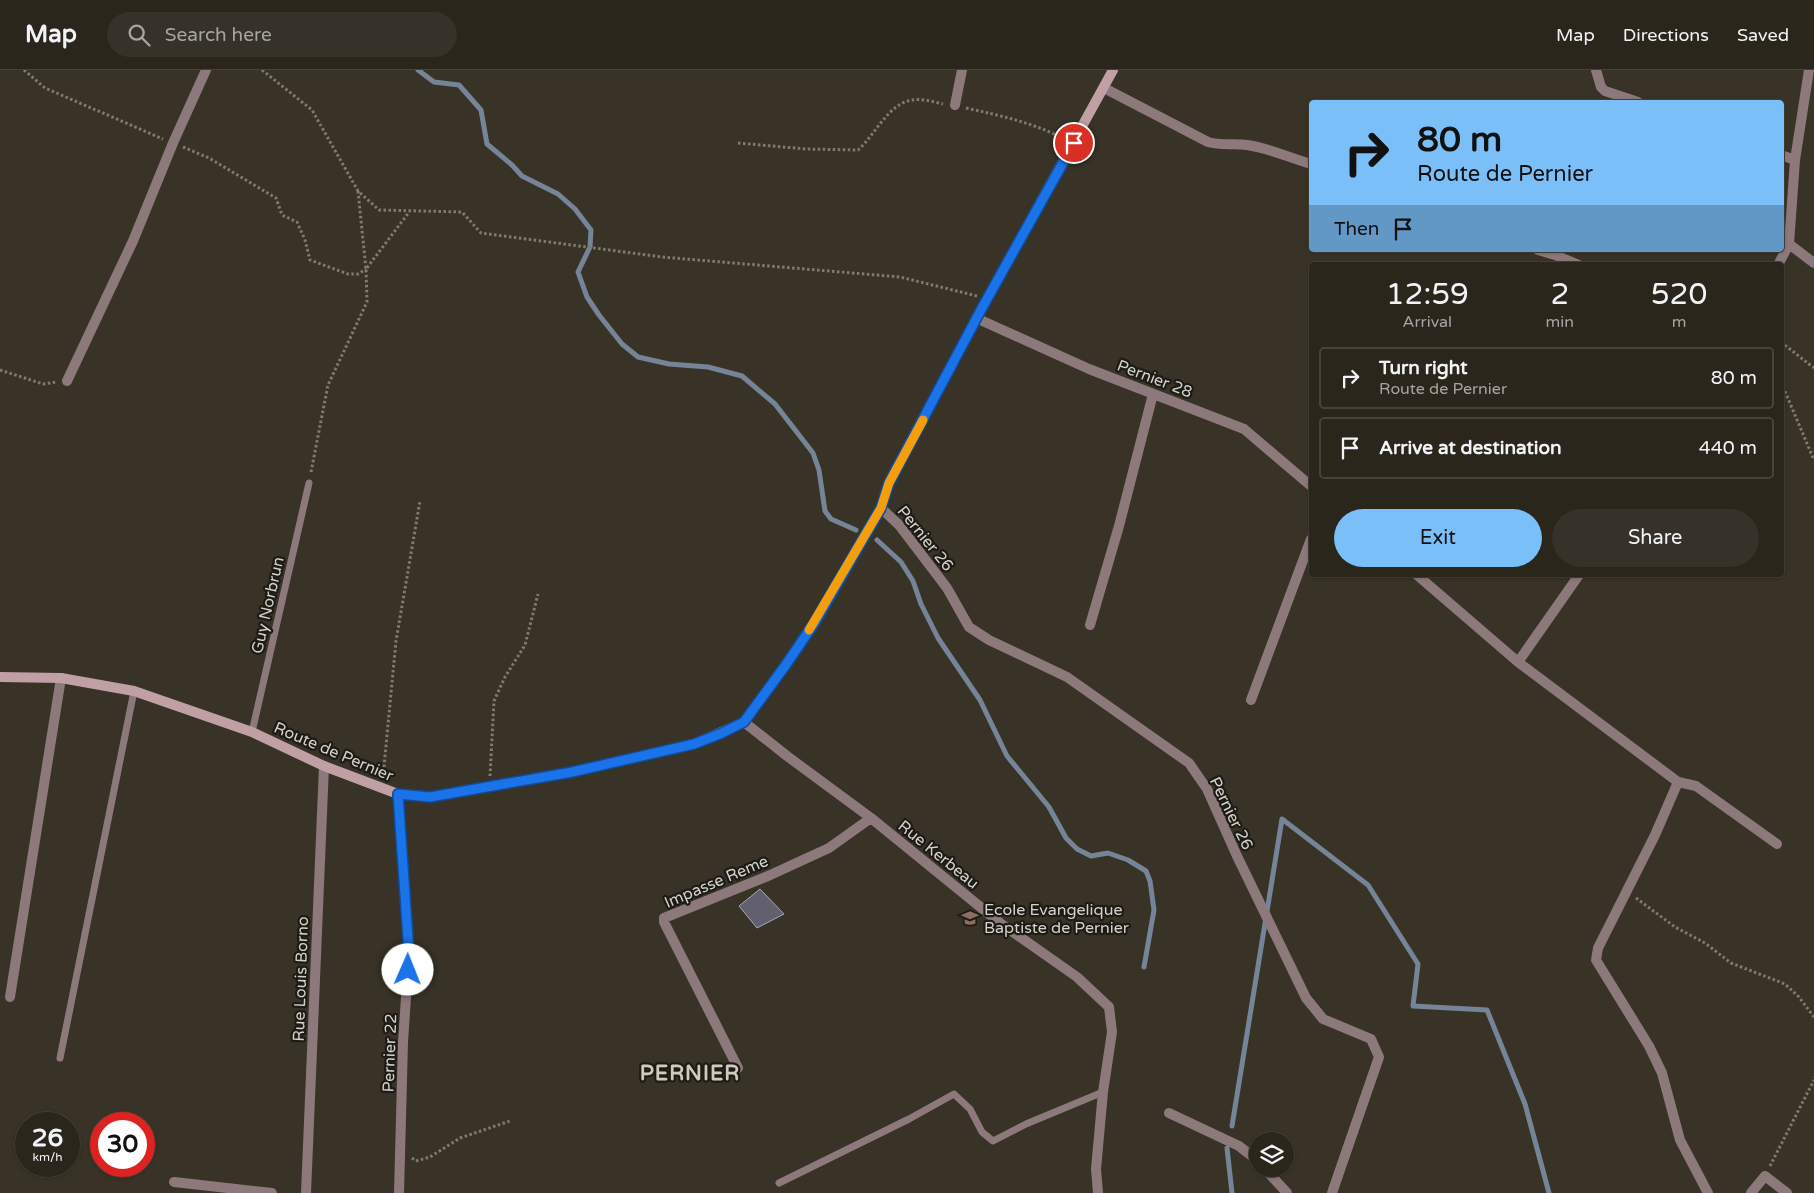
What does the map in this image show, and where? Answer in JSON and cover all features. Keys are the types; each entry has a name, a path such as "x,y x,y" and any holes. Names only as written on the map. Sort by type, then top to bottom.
{"street":[{"path":"67,381 136,233 173,143 206,70"},
{"path":"955,105 962,70"},
{"name":"Route de Pernier","path":"0,677 61,678 134,691 252,732 324,766 398,794 430,797 572,772 694,744 744,722 815,622 881,508 889,483 976,318 1113,70"},
{"path":"1596,70 1601,87 1632,100"},
{"path":"1780,262 1789,244 1795,160 1809,70"},
{"path":"1104,88 1208,142 1253,146 1309,163"},
{"path":"1784,156 1795,160"},
{"path":"1789,244 1814,263"},
{"path":"1545,252 1572,262"},
{"name":"Pernier 28","path":"976,318 1089,368 1244,429 1309,484"},
{"path":"1090,625 1119,526 1153,394"},
{"name":"Pernier 26","path":"881,508 899,525 948,588 969,627 990,640 1067,677 1188,763 1207,789 1251,886 1306,998 1323,1018 1371,1039 1379,1057 1332,1193"},
{"path":"1251,700 1309,544"},
{"path":"1419,577 1518,662 1678,782 1696,786 1777,844"},
{"path":"1518,662 1578,577"},
{"path":"10,998 61,678"},
{"name":"Rue Kerbeau","path":"744,722 871,818 1000,923 1077,977 1109,1007 1112,1032 1103,1092 1096,1169 1098,1193"},
{"name":"Rue Louis Borno","path":"306,1193 324,766"},
{"path":"1678,782 1668,808 1598,948 1596,960 1649,1046 1662,1073 1680,1140 1708,1193"},
{"name":"Pernier 22","path":"398,794 409,953 399,1193"},
{"name":"Impasse Reme","path":"738,1068 664,922 664,918 768,876 829,848 871,818"},
{"path":"1169,1113 1239,1146 1249,1154"},
{"path":"1751,1193 1765,1176 1787,1193"},
{"path":"1272,1177 1287,1193"},
{"path":"174,1182 272,1193"}],"lane":[{"name":"Guy Norbrun","path":"252,732 309,483"},
{"path":"60,1058 134,691"},
{"path":"779,1183 909,1119 954,1094 970,1109 982,1132 993,1141 1026,1124 1103,1092"}],"path":[{"path":"24,70 45,88 209,158 276,198 282,215 297,222 305,240 310,260 348,274 358,274 366,269 411,211"},
{"path":"262,70 312,110 358,191 379,210 462,212 481,233 662,257 900,277 987,299"},
{"path":"738,143 806,149 858,150 886,117 900,104 913,100 955,105 1020,120 1038,126 1074,143"},
{"path":"309,483 328,385 367,302 366,269 358,191"},
{"path":"1784,344 1814,368"},
{"path":"0,370 43,384 67,381"},
{"path":"1784,389 1814,460"},
{"path":"382,788 396,642 420,500"},
{"path":"489,788 494,701 505,677 525,645 538,594"},
{"path":"1627,892 1675,927 1705,943 1731,963 1785,984 1799,997 1814,1017"},
{"path":"1765,1176 1814,1080"},
{"path":"400,1149 416,1161 430,1157 460,1138 510,1122"}],"building":[{"path":"760,889 784,914 757,928 739,906"}],"waterway":[{"path":"418,70 434,82 459,85 481,110 487,144 522,176 558,194 575,209 591,230 590,247 578,272 587,297 622,344 638,357 669,364 708,367 742,376 775,404 813,453 819,470 825,511 831,519 856,530"},
{"path":"877,540 901,562 913,581 921,604 938,638 980,700 1007,756 1049,807 1066,838 1077,849 1091,856 1108,853 1128,860 1146,871 1150,881 1154,910 1144,967"},
{"path":"1232,1126 1282,819 1368,885 1418,964 1413,1006 1487,1010 1525,1104 1549,1193"},
{"path":"1227,1148 1232,1193"}],"slow traffic":[{"path":"809,630 881,508 889,483 923,420"}],"place":[{"name":"Ecole Evangelique Baptiste de Pernier","path":"970,918"}],"district":[{"name":"PERNIER","path":"690,1073"}],"route":[{"path":"408,970 409,953 398,794 430,797 572,772 694,744 744,722 815,622 881,508 889,483 982,308 1074,143"}]}
